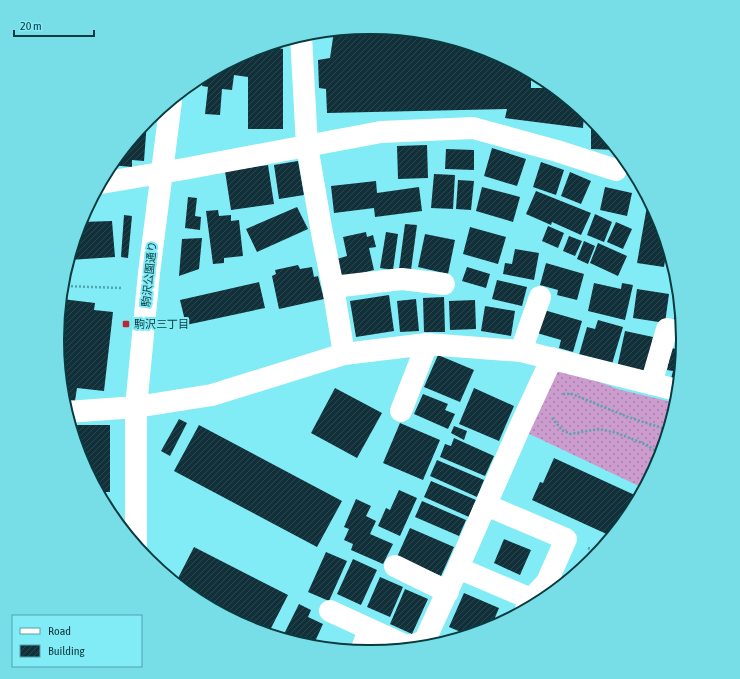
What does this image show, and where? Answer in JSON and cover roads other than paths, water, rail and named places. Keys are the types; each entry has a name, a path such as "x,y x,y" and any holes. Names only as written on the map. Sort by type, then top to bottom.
{"street":[{"path":"301,42 307,146 344,354"},
{"name":"駒沢公園通り","path":"136,536 136,407 149,272 170,109"},
{"path":"108,182 381,132 474,128 623,169"},
{"path":"333,287 402,279 444,284"},
{"path":"521,351 540,297"},
{"path":"651,384 667,329 676,331"},
{"path":"73,412 136,407 212,395 344,354 427,344 521,351 672,389"},
{"path":"401,410 427,344"},
{"path":"424,640 448,592 519,429 552,358"},
{"path":"486,505 566,539 548,582 535,597"},
{"path":"394,566 448,592"},
{"path":"458,568 526,602"},
{"path":"330,611 399,643"},
{"path":"363,645 369,630"}],"place":[{"name":"駒沢三丁目","path":"126,324"}]}
